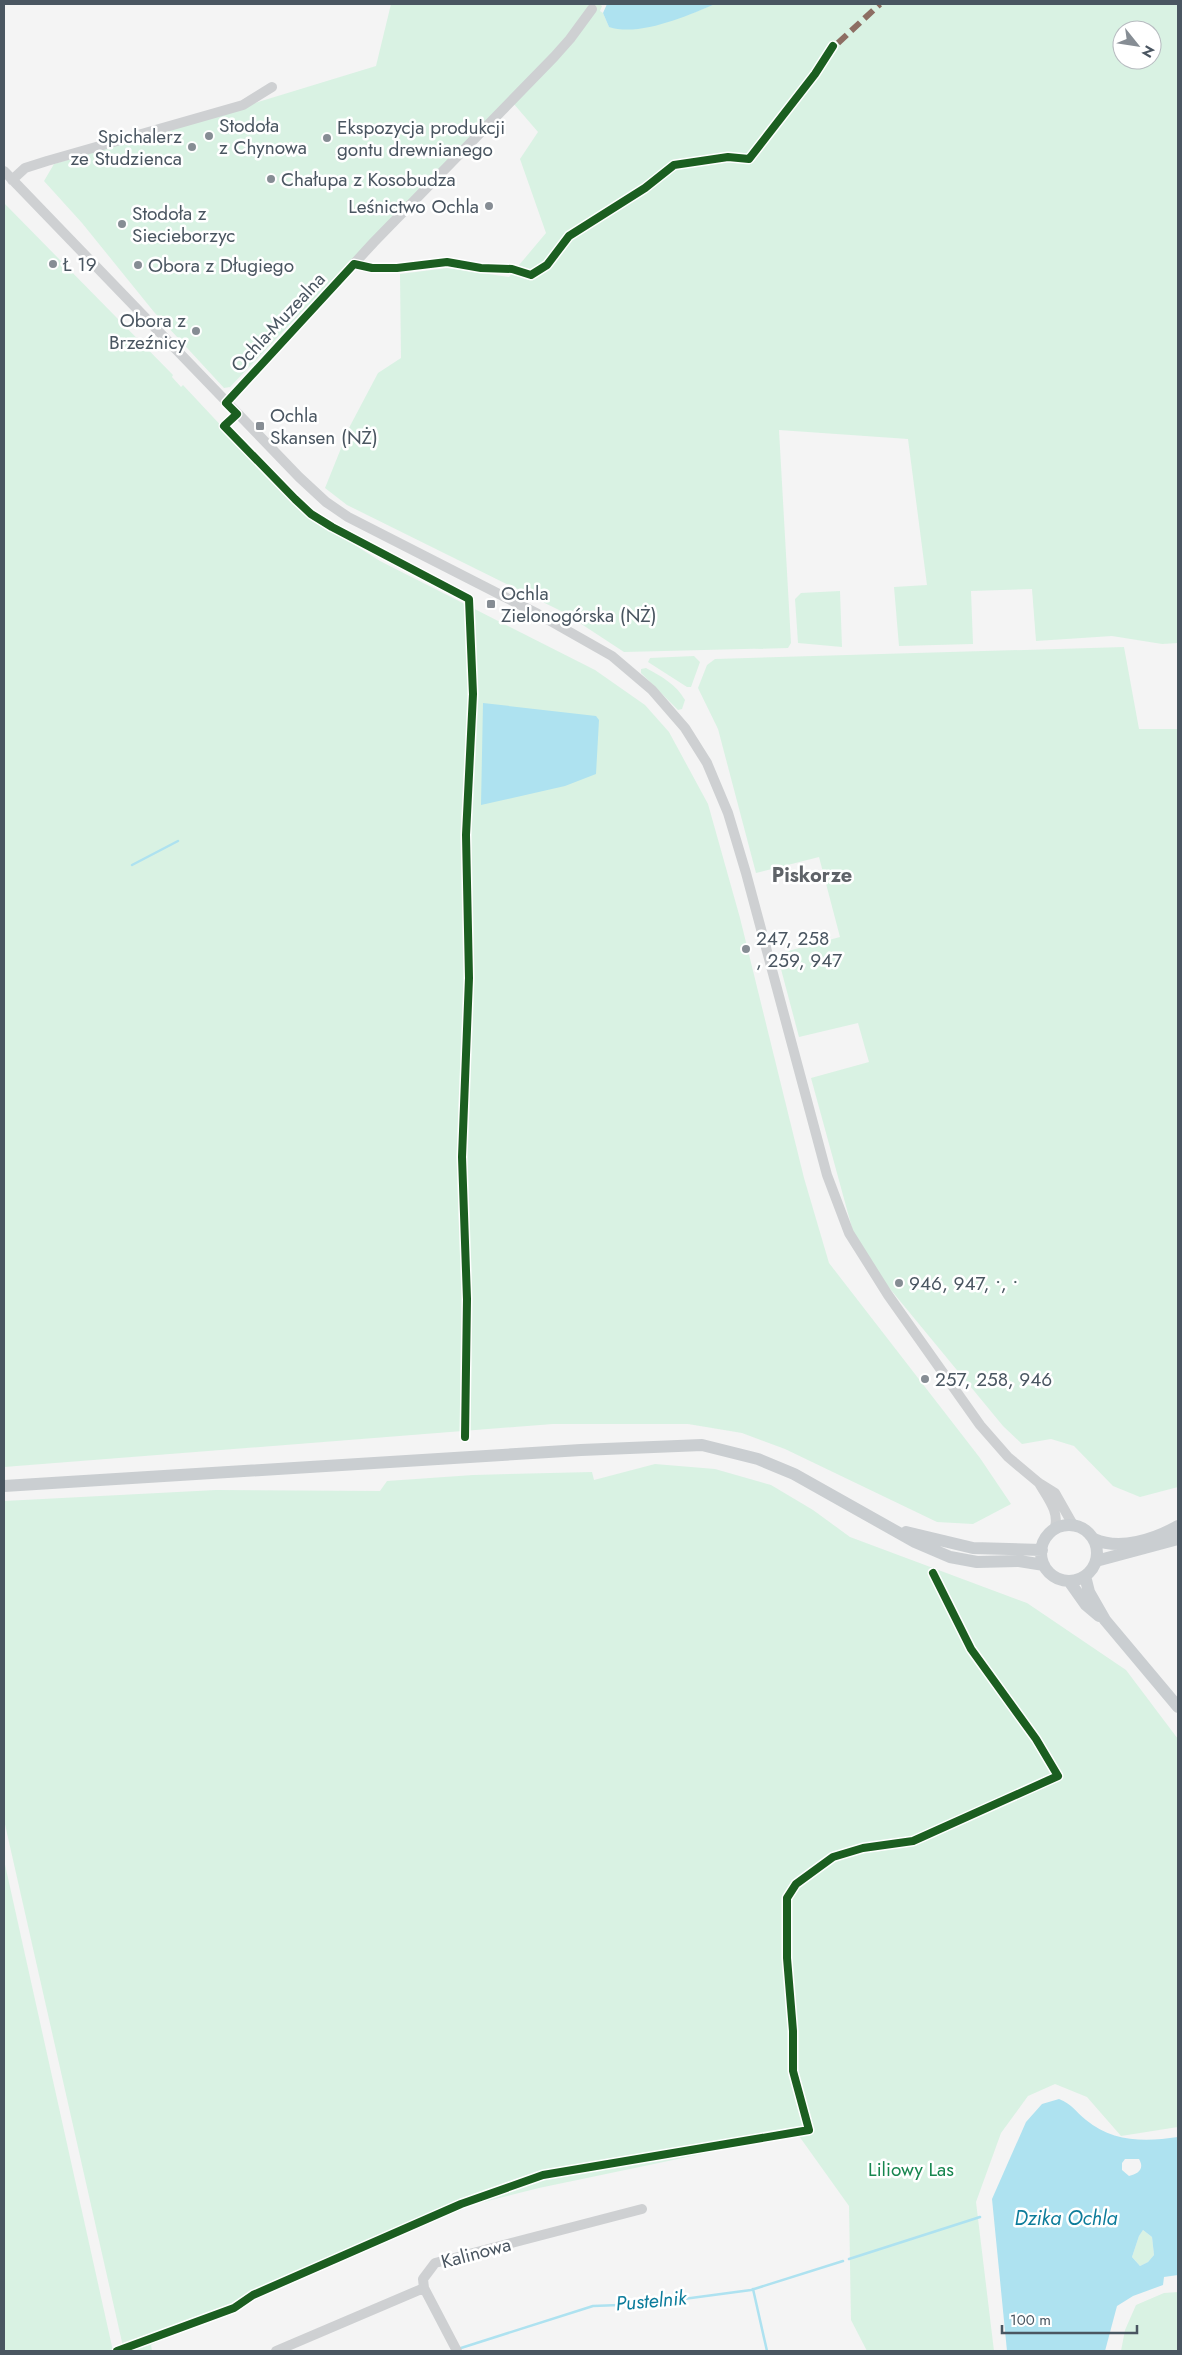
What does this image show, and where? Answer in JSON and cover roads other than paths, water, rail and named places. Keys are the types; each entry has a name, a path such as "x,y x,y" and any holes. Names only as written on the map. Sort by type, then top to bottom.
{"main road":[{"path":"4,1486 581,1450 702,1445 758,1459 794,1474 924,1547 950,1557 977,1562 1019,1562 1044,1565"},
{"path":"1094,1539 1097,1554 1096,1562 1085,1576 1069,1581 1054,1576 1044,1565 1042,1550 1044,1542 1054,1530 1062,1526 1077,1526 1094,1539 1112,1544 1133,1542 1159,1535 1178,1526"},
{"path":"894,1529 972,1548 1042,1550"},
{"path":"1096,1562 1178,1539"},
{"path":"1085,1576 1089,1592 1105,1620 1178,1707"},
{"path":"1069,1581 1086,1605 1105,1620"}],"street":[{"name":"Ochla-Muzealna","path":"226,402 374,242 554,57 592,9"},
{"path":"12,180 25,168 243,105 272,87"},
{"path":"4,172 299,477 337,510 376,533 538,614 612,656 652,690 685,728 707,763 728,813 828,1175 849,1234 893,1302 980,1425 1008,1457 1039,1483 1055,1493 1072,1523 1077,1526"},
{"path":"1039,1483 1056,1515 1057,1523 1054,1530"},
{"name":"Kalinowa","path":"276,2351 424,2288 423,2279 427,2270 435,2263 444,2259 491,2249 642,2209"},
{"path":"424,2288 457,2351"}],"water":[{"path":"607,4 715,4 663,24 634,29 621,29 609,27 603,13"},
{"path":"483,703 596,716 599,720 596,774 565,786 481,805"},
{"name":"Dzika Ochla","path":"1059,2099 1070,2105 1096,2127 1107,2133 1129,2139 1153,2140 1178,2137 1178,2275 1164,2277 1163,2285 1133,2296 1117,2306 1105,2351 1007,2351 992,2199 1026,2122 1042,2104","holes":["1125,2159 1139,2159 1141,2163 1140,2170 1129,2176 1122,2170 1122,2163","1143,2230 1152,2237 1154,2255 1148,2262 1140,2266 1132,2257"]}],"waterway":[{"path":"132,865 178,841"},
{"name":"Pustelnik","path":"849,2259 980,2217"},
{"name":"Pustelnik","path":"461,2348 593,2306 646,2304 751,2290 843,2261"},
{"path":"753,2289 767,2351"}],"place":[{"name":"Stodoła z Chynowa","path":"209,136"},
{"name":"Ekspozycja produkcji gontu drewnianego","path":"327,138"},
{"name":"Spichalerz ze Studzienca","path":"192,147"},
{"name":"Chałupa z Kosobudza","path":"271,179"},
{"name":"Leśnictwo Ochla","path":"489,206"},
{"name":"Stodoła z Siecieborzyc","path":"122,224"},
{"name":"Ł 19","path":"53,264"},
{"name":"Obora z Długiego","path":"138,265"},
{"name":"Obora z Brzeźnicy","path":"196,331"},
{"name":"Ochla Skansen (NŻ)","path":"260,426"},
{"name":"Ochla Zielonogórska (NŻ)","path":"491,604"},
{"name":"247, 258 , 259, 947","path":"746,949"},
{"name":"946, 947, •, •","path":"899,1283"},
{"name":"257, 258, 946","path":"925,1379"}],"district":[{"name":"Piskorze","path":"812,875"}],"park label":[{"name":"Liliowy Las","path":"911,2169"}]}
